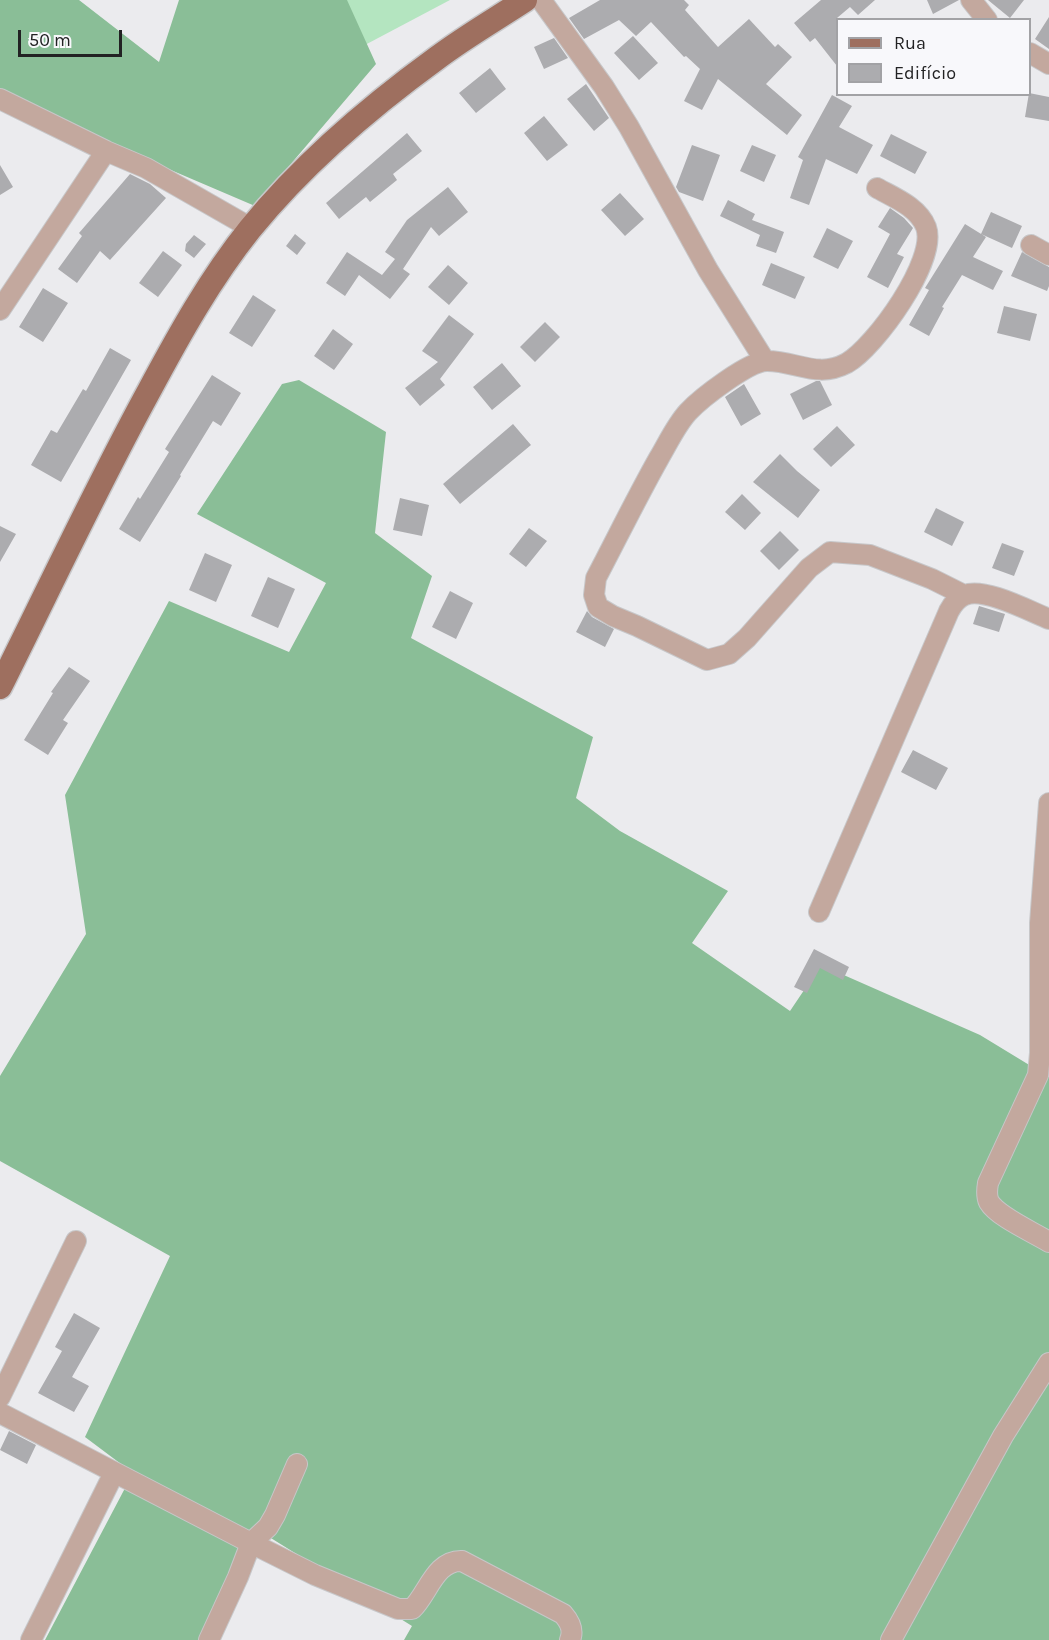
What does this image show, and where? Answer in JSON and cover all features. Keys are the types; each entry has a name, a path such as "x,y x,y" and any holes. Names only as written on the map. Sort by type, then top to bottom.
{"main road":[{"path":"0,687 124,436 164,363 220,270 250,228 326,150 382,101 439,57 525,0"}],"street":[{"path":"541,0 604,87 708,270 765,361"},
{"path":"971,0 985,18"},
{"path":"1031,53 1049,64"},
{"path":"0,99 146,168 250,228"},
{"path":"0,310 106,151"},
{"path":"877,189 912,208 927,229 924,256 912,285 887,323 848,363 828,370 812,370 765,361 751,366 715,389 687,413 674,431 596,578 594,595 598,607 613,616 707,660 729,654 747,638 809,568 830,552 870,555 932,579 964,595"},
{"path":"1031,245 1049,255"},
{"path":"819,912 949,611 956,600 975,592 1049,619"},
{"path":"1049,803 1040,923 1038,1075 988,1183 987,1191 988,1201 997,1211 1049,1242"},
{"path":"0,1397 76,1241"},
{"path":"891,1640 1003,1436 1049,1363"},
{"path":"0,1413 250,1543 315,1575 398,1609 412,1609 441,1568 462,1561 563,1614 573,1634 570,1640"},
{"path":"209,1640 238,1577 250,1543 268,1527 297,1464"},
{"path":"31,1640 114,1473"}],"green space":[{"path":"0,0 79,0 159,62 179,0 347,0 376,64 255,206 0,97"},
{"path":"317,0 450,0 346,55"},
{"path":"299,380 386,432 375,533 432,576 411,638 593,737 576,798 620,831 728,891 692,943 790,1011 821,965 980,1035 1049,1077 1049,1640 404,1640 412,1626 266,1535 206,1640 45,1640 133,1473 85,1437 170,1256 0,1161 0,1076 86,934 65,795 169,601 289,652 326,583 197,514 282,384"}],"building":[{"path":"600,0 684,0 689,5 685,10 718,47 749,19 775,47 778,44 792,57 766,84 802,115 787,135 718,79 702,110 684,101 700,69 686,56 684,57 651,22 636,36 619,20 584,39 569,18"},
{"path":"821,0 875,0 858,15 850,7 836,18 836,65 815,38 810,42 794,23"},
{"path":"927,0 959,0 933,14"},
{"path":"988,0 1024,0 1010,18"},
{"path":"1049,17 1049,49 1035,39"},
{"path":"633,36 658,63 639,80 614,53"},
{"path":"554,38 568,58 544,69 534,47"},
{"path":"490,68 506,89 476,113 459,93"},
{"path":"586,84 609,118 594,131 567,99"},
{"path":"1031,93 1049,97 1049,121 1025,117"},
{"path":"832,95 852,106 839,127 873,145 857,174 826,159 809,205 790,198 803,160 798,157"},
{"path":"544,116 568,145 547,161 524,133"},
{"path":"407,133 422,151 393,174 397,180 370,202 366,197 339,219 326,203"},
{"path":"891,134 927,152 915,174 880,156"},
{"path":"692,145 720,155 703,201 679,192 676,187"},
{"path":"752,145 776,155 764,182 740,171"},
{"path":"0,165 13,187 0,195"},
{"path":"130,174 150,184 166,198 110,260 100,251 77,283 58,269 82,236 79,233"},
{"path":"448,187 468,212 439,236 431,227 403,269 410,274 390,299 359,275 345,296 326,283 347,252 382,275 395,259 385,252 407,220"},
{"path":"620,193 644,219 625,236 601,210"},
{"path":"728,200 755,214 752,220 784,232 776,253 756,246 760,235 720,216"},
{"path":"890,208 913,228 897,254 904,257 888,288 867,277 890,234 878,227"},
{"path":"991,212 1022,226 1012,248 981,234"},
{"path":"965,224 986,237 973,257 1003,271 993,290 962,275 942,307 944,308 929,336 909,325 929,290 925,288"},
{"path":"827,228 853,241 838,269 813,257"},
{"path":"295,234 306,243 297,255 286,246"},
{"path":"194,235 206,244 194,258 185,251 186,244"},
{"path":"163,251 182,265 158,297 139,283"},
{"path":"1022,252 1049,267 1047,291 1011,276"},
{"path":"771,263 805,277 795,299 762,285"},
{"path":"448,265 468,283 449,305 428,287"},
{"path":"43,288 68,303 43,342 19,327"},
{"path":"253,295 276,310 252,347 229,333"},
{"path":"1004,306 1037,314 1030,341 997,333"},
{"path":"449,315 474,334 440,379 445,385 420,406 405,388 438,362 422,351"},
{"path":"545,322 560,337 535,362 520,347"},
{"path":"333,329 353,344 334,370 314,356"},
{"path":"110,348 131,360 61,482 31,465 51,430 57,433 83,389 86,391"},
{"path":"502,363 521,386 492,410 473,387"},
{"path":"212,375 241,393 221,426 213,421 140,542 119,529 169,452 165,449"},
{"path":"820,381 832,405 803,420 790,394"},
{"path":"744,384 761,414 741,426 725,397"},
{"path":"513,424 531,445 460,504 443,484"},
{"path":"837,426 855,445 831,467 813,449"},
{"path":"780,454 820,490 798,518 753,482"},
{"path":"742,494 761,513 745,530 725,512"},
{"path":"400,498 429,505 422,536 393,530"},
{"path":"936,508 964,522 952,546 924,532"},
{"path":"0,526 16,534 0,562"},
{"path":"529,528 547,541 526,567 509,554"},
{"path":"780,531 799,550 779,570 760,551"},
{"path":"1002,543 1024,551 1014,576 992,568"},
{"path":"205,553 232,565 216,602 189,590"},
{"path":"268,577 295,589 278,628 251,616"},
{"path":"450,591 473,603 456,639 432,627"},
{"path":"979,606 1005,614 999,632 973,624"},
{"path":"587,611 592,617 614,629 605,647 576,632"},
{"path":"69,667 90,681 63,720 68,723 48,755 24,740 53,693 51,692"},
{"path":"913,750 948,768 936,790 901,772"},
{"path":"814,949 849,967 843,980 820,968 807,993 794,987"},
{"path":"74,1313 100,1328 72,1377 89,1386 74,1412 38,1393 62,1351 55,1347"},
{"path":"9,1431 36,1445 27,1464 0,1450"}]}
